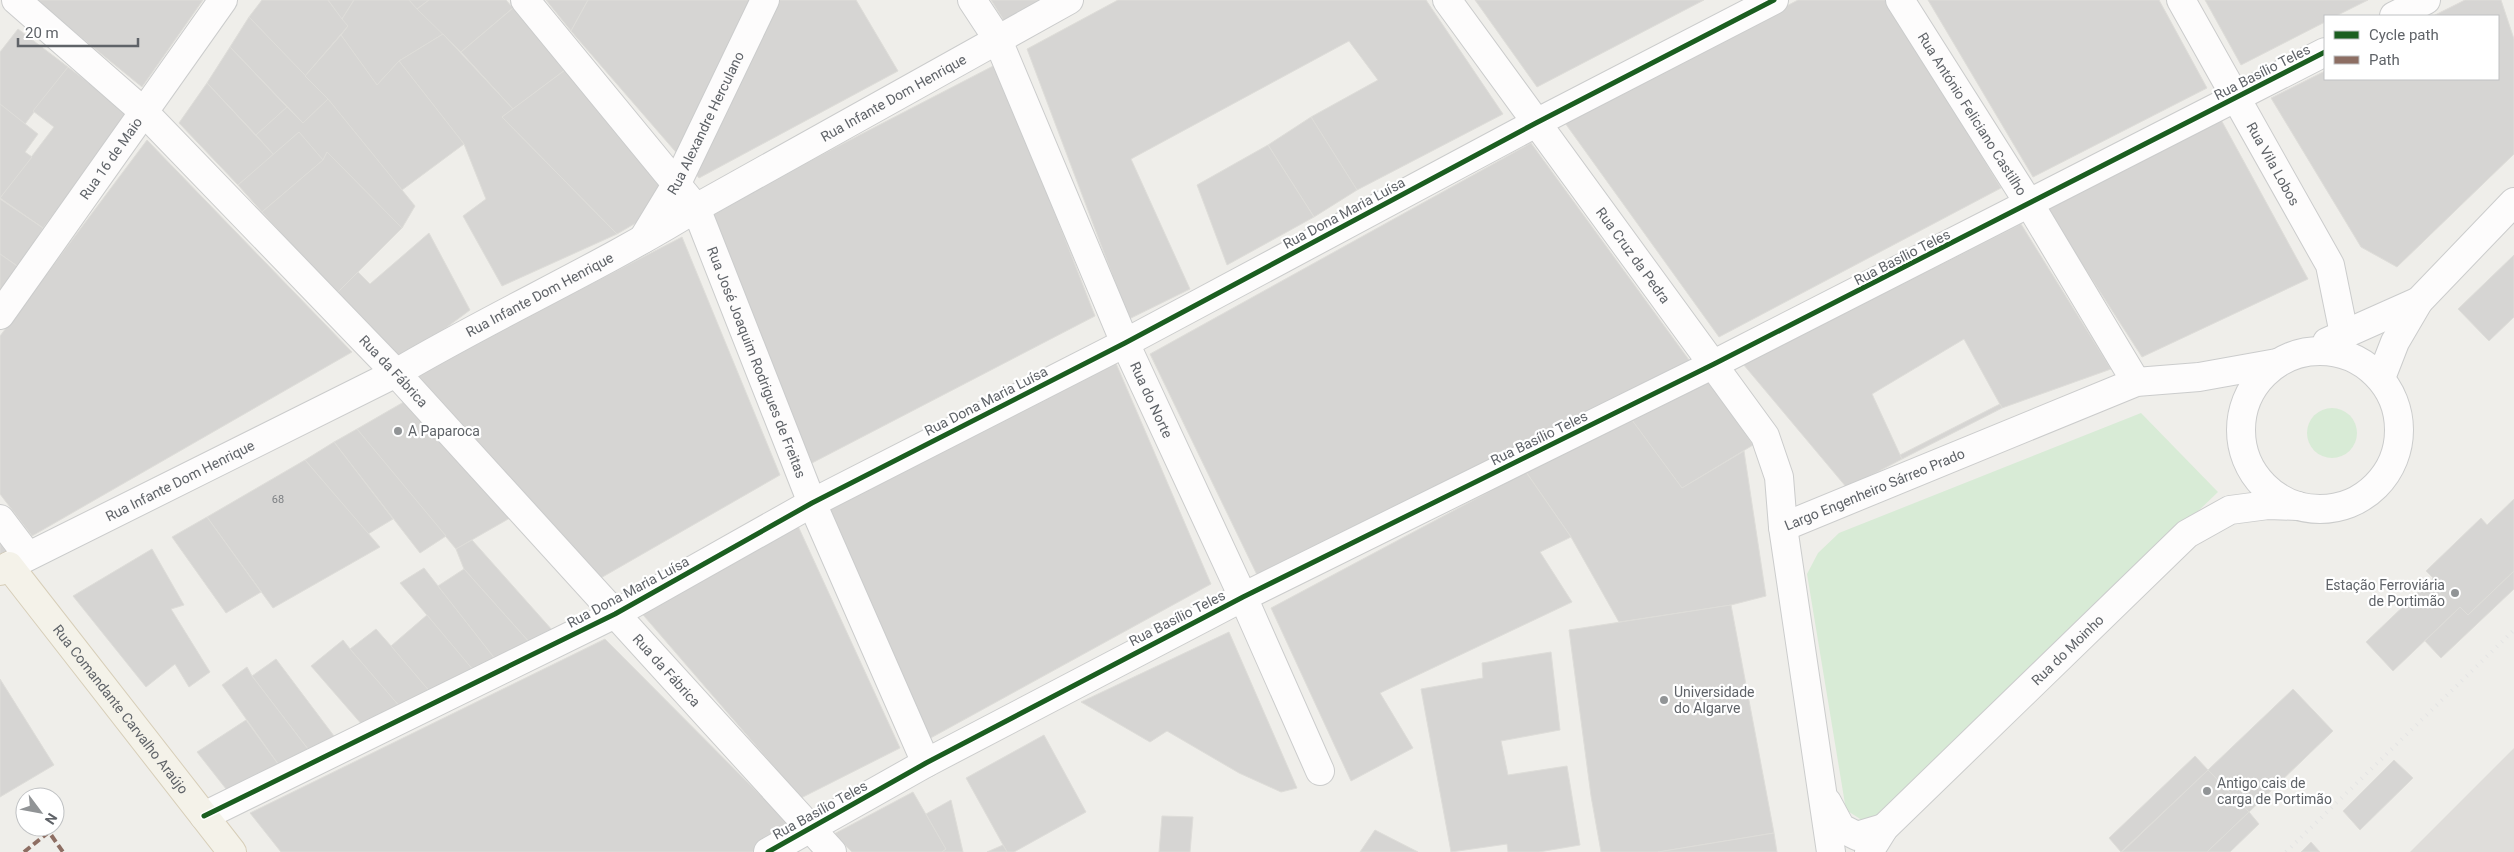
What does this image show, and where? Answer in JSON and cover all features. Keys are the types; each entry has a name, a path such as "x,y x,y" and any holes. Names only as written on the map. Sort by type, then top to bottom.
{"main road":[{"name":"Rua Comandante Carvalho Araújo","path":"12,565 232,852"}],"street":[{"name":"Rua da Fábrica","path":"16,0 144,113 396,373 832,852"},
{"name":"Rua 16 de Maio","path":"0,315 223,0"},
{"name":"Rua José Joaquim Rodrigues de Freitas","path":"525,0 696,208 812,503 926,762"},
{"name":"Rua Alexandre Herculano","path":"641,242 677,183 765,0"},
{"name":"Rua do Norte","path":"972,0 997,38 1125,343 1243,597 1320,771"},
{"name":"Rua Infante Dom Henrique","path":"12,565 396,373 451,340 641,242 696,208 997,38 1069,0"},
{"name":"Rua Cruz da Pedra","path":"1447,0 1765,436 1779,477 1783,528"},
{"name":"Rua Dona Maria Luísa","path":"204,816 615,614 812,503 1125,343 1536,124 1774,0"},
{"name":"Rua António Feliciano Castilho","path":"1900,0 2030,205 2136,382"},
{"name":"Rua Vila Lobos","path":"2181,0 2330,265 2344,334"},
{"path":"2396,15 2426,0"},
{"name":"Rua Basílio Teles","path":"768,852 812,829 926,762 1243,597 2030,205 2324,53"},
{"path":"2381,378 2395,342 2419,301 2514,202"},
{"path":"2307,351 2324,350 2355,358 2381,378 2396,406 2400,423 2397,448 2388,472 2364,496 2348,504 2332,508 2298,506 2268,490 2248,464 2244,448 2241,432 2247,400 2260,379 2277,362 2307,351 2419,301"},
{"name":"Largo Engenheiro Sárreo Prado","path":"1831,852 1783,528 2136,382 2200,377 2277,362"},
{"name":"Rua do Moinho","path":"1869,852 1884,828 2187,534 2230,510 2268,505 2298,506"},
{"path":"0,519 12,565"},
{"path":"1822,794 1841,828 1857,836 1884,828"}],"shaded area":[{"path":"2514,748 2514,852 2410,852"}],"green space":[{"path":"2327,408 2337,408 2350,415 2357,428 2357,438 2350,451 2337,458 2327,458 2318,454 2311,447 2307,438 2307,428 2311,419 2318,412"},
{"path":"2141,413 2218,492 1890,808 1865,822 1846,810 1807,574 1818,553 1839,533"}],"building":[{"path":"35,0 203,0 142,87"},
{"path":"262,0 328,0 348,26 305,76 249,17"},
{"path":"328,0 354,0 342,19"},
{"path":"354,0 409,0 443,34 399,61 377,85 341,35 348,26 342,19"},
{"path":"409,0 429,0 417,9"},
{"path":"429,0 506,0 513,8 461,52 417,9"},
{"path":"546,0 588,0 571,31"},
{"path":"588,0 758,0 681,158 571,31"},
{"path":"778,0 856,0 898,71 699,178 691,168"},
{"path":"991,0 1044,0 1006,24"},
{"path":"1118,0 1426,0 1503,114 1357,190 1311,117 1378,80 1349,41 1131,159 1190,289 1129,319 1027,49"},
{"path":"1475,0 1704,0 1537,87"},
{"path":"1798,0 1888,0 2001,188 1719,337 1565,123"},
{"path":"1928,0 2159,0 2207,88 2033,177"},
{"path":"2205,0 2368,0 2338,15 2324,15 2324,23 2241,65"},
{"path":"2465,0 2501,0 2514,39 2514,154 2397,267 2361,247 2271,98 2324,72 2324,80 2499,80 2499,15 2435,15"},
{"path":"513,8 565,70 513,109 461,52"},
{"path":"249,17 328,99 303,123 230,47"},
{"path":"18,29 68,67 25,124 0,104 0,52"},
{"path":"443,34 513,109 502,117 617,234 502,286 463,216 486,199 464,144 399,61"},
{"path":"341,35 377,85 399,61 464,144 402,190 328,99 305,76"},
{"path":"230,47 287,107 256,135 207,83"},
{"path":"997,64 1095,316 812,463 705,215"},
{"path":"68,67 129,114 43,228 0,198 54,127 33,111"},
{"path":"565,70 662,187 646,217 617,234 502,117"},
{"path":"207,83 274,155 238,185 179,123"},
{"path":"328,99 415,206 402,228 327,152 323,160 299,132 274,155 256,135 287,107 303,123"},
{"path":"0,104 38,134 25,152 32,157 0,198"},
{"path":"2219,116 2308,279 2142,357 2044,205"},
{"path":"1311,117 1357,190 1314,217 1268,145"},
{"path":"299,132 323,160 262,212 238,185"},
{"path":"147,140 352,352 32,536 0,494 0,336"},
{"path":"1531,143 1692,364 1260,581 1150,354"},
{"path":"1268,145 1314,217 1227,265 1197,185"},
{"path":"327,152 402,228 336,294 262,212 323,160"},
{"path":"0,199 43,228 20,268 0,254"},
{"path":"2021,224 2111,369 2002,408 1964,339 1872,394 1902,459 1847,488 1743,364"},
{"path":"429,233 470,310 439,333 396,357 336,294 358,272 370,284"},
{"path":"682,237 780,475 599,579 416,374"},
{"path":"0,254 20,268 0,293"},
{"path":"2514,255 2514,317 2489,341 2458,309"},
{"path":"1112,354 1211,584 927,740 821,500"},
{"path":"1710,380 1753,445 1682,488 1629,416"},
{"path":"409,399 510,518 456,549 357,429"},
{"path":"2000,404 2002,408 1902,459 1900,455"},
{"path":"1629,416 1682,488 1744,451 1766,596 1731,605 1619,622 1571,537 1526,472"},
{"path":"357,429 446,536 420,553 334,442"},
{"path":"334,442 393,519 368,534 305,460"},
{"path":"305,460 380,547 273,608 207,517"},
{"path":"1526,472 1571,537 1540,552 1572,602 1380,693 1413,748 1351,781 1271,608"},
{"name":"Estação Ferroviária de Portimão","path":"2514,499 2514,571 2468,615 2460,607 2393,671 2366,642 2433,578 2426,571 2481,518 2487,525"},
{"path":"207,517 261,592 226,613 172,537"},
{"path":"798,526 900,748 801,798 638,609"},
{"path":"0,538 11,548 0,557"},
{"path":"472,540 553,631 530,643 464,569 456,549"},
{"path":"152,549 184,605 171,609 210,672 189,687 175,664 146,687 73,596"},
{"path":"424,568 496,660 474,671 400,583"},
{"path":"464,569 530,643 496,660 438,586"},
{"path":"2514,571 2514,589 2441,658 2425,641 2460,607 2468,615"},
{"name":"Universidade do Algarve","path":"1731,605 1774,833 1658,852 1601,852 1591,796 1569,630"},
{"path":"427,615 474,671 431,693 391,646"},
{"path":"376,629 431,693 401,708 350,649"},
{"path":"1229,632 1297,788 1281,792 1239,773 1167,731 1150,742 1081,702"},
{"path":"605,639 795,830 752,852 281,852 250,813"},
{"path":"343,640 401,708 364,727 311,666"},
{"path":"1551,652 1560,730 1501,741 1508,775 1567,766 1580,845 1539,852 1508,852 1507,844 1451,852 1421,689 1483,678 1482,663"},
{"path":"276,659 337,740 311,753 252,676"},
{"path":"247,667 311,753 281,768 222,685"},
{"path":"0,679 54,765 0,797"},
{"path":"2293,689 2333,731 2249,812 2208,770"},
{"path":"246,720 281,768 230,794 197,752"},
{"path":"1044,735 1086,812 1014,852 1007,852 966,778"},
{"path":"2195,756 2208,770 2121,852 2109,838"},
{"path":"2394,760 2413,778 2360,830 2343,811"},
{"name":"Antigo cais de carga de Portimão","path":"2208,770 2249,812 2207,852 2122,852"},
{"path":"913,792 946,849 942,852 852,852 834,834"},
{"path":"951,800 963,852 942,852 946,849 926,814"},
{"path":"2249,812 2259,824 2230,852 2207,852"},
{"path":"1162,816 1193,817 1190,852 1159,852"},
{"path":"1375,830 1418,852 1360,852"},
{"path":"1774,833 1777,852 1658,852"},
{"path":"2311,842 2320,852 2301,852"},
{"path":"1003,845 1007,852 987,852"}],"railway":[{"path":"2286,852 2514,630"}],"marked path":[{"path":"24,852 49,832 63,852"}],"cycle path":[{"path":"204,816 615,614 812,503 1125,343 1536,123 1774,0"},
{"path":"768,852 926,763 1243,597 1714,364 2324,53"}],"place":[{"name":"A Paparoca","path":"398,431"},
{"name":"Estação Ferroviária de Portimão","path":"2455,593"},
{"name":"Universidade do Algarve","path":"1664,700"},
{"name":"Antigo cais de carga de Portimão","path":"2207,791"}]}
